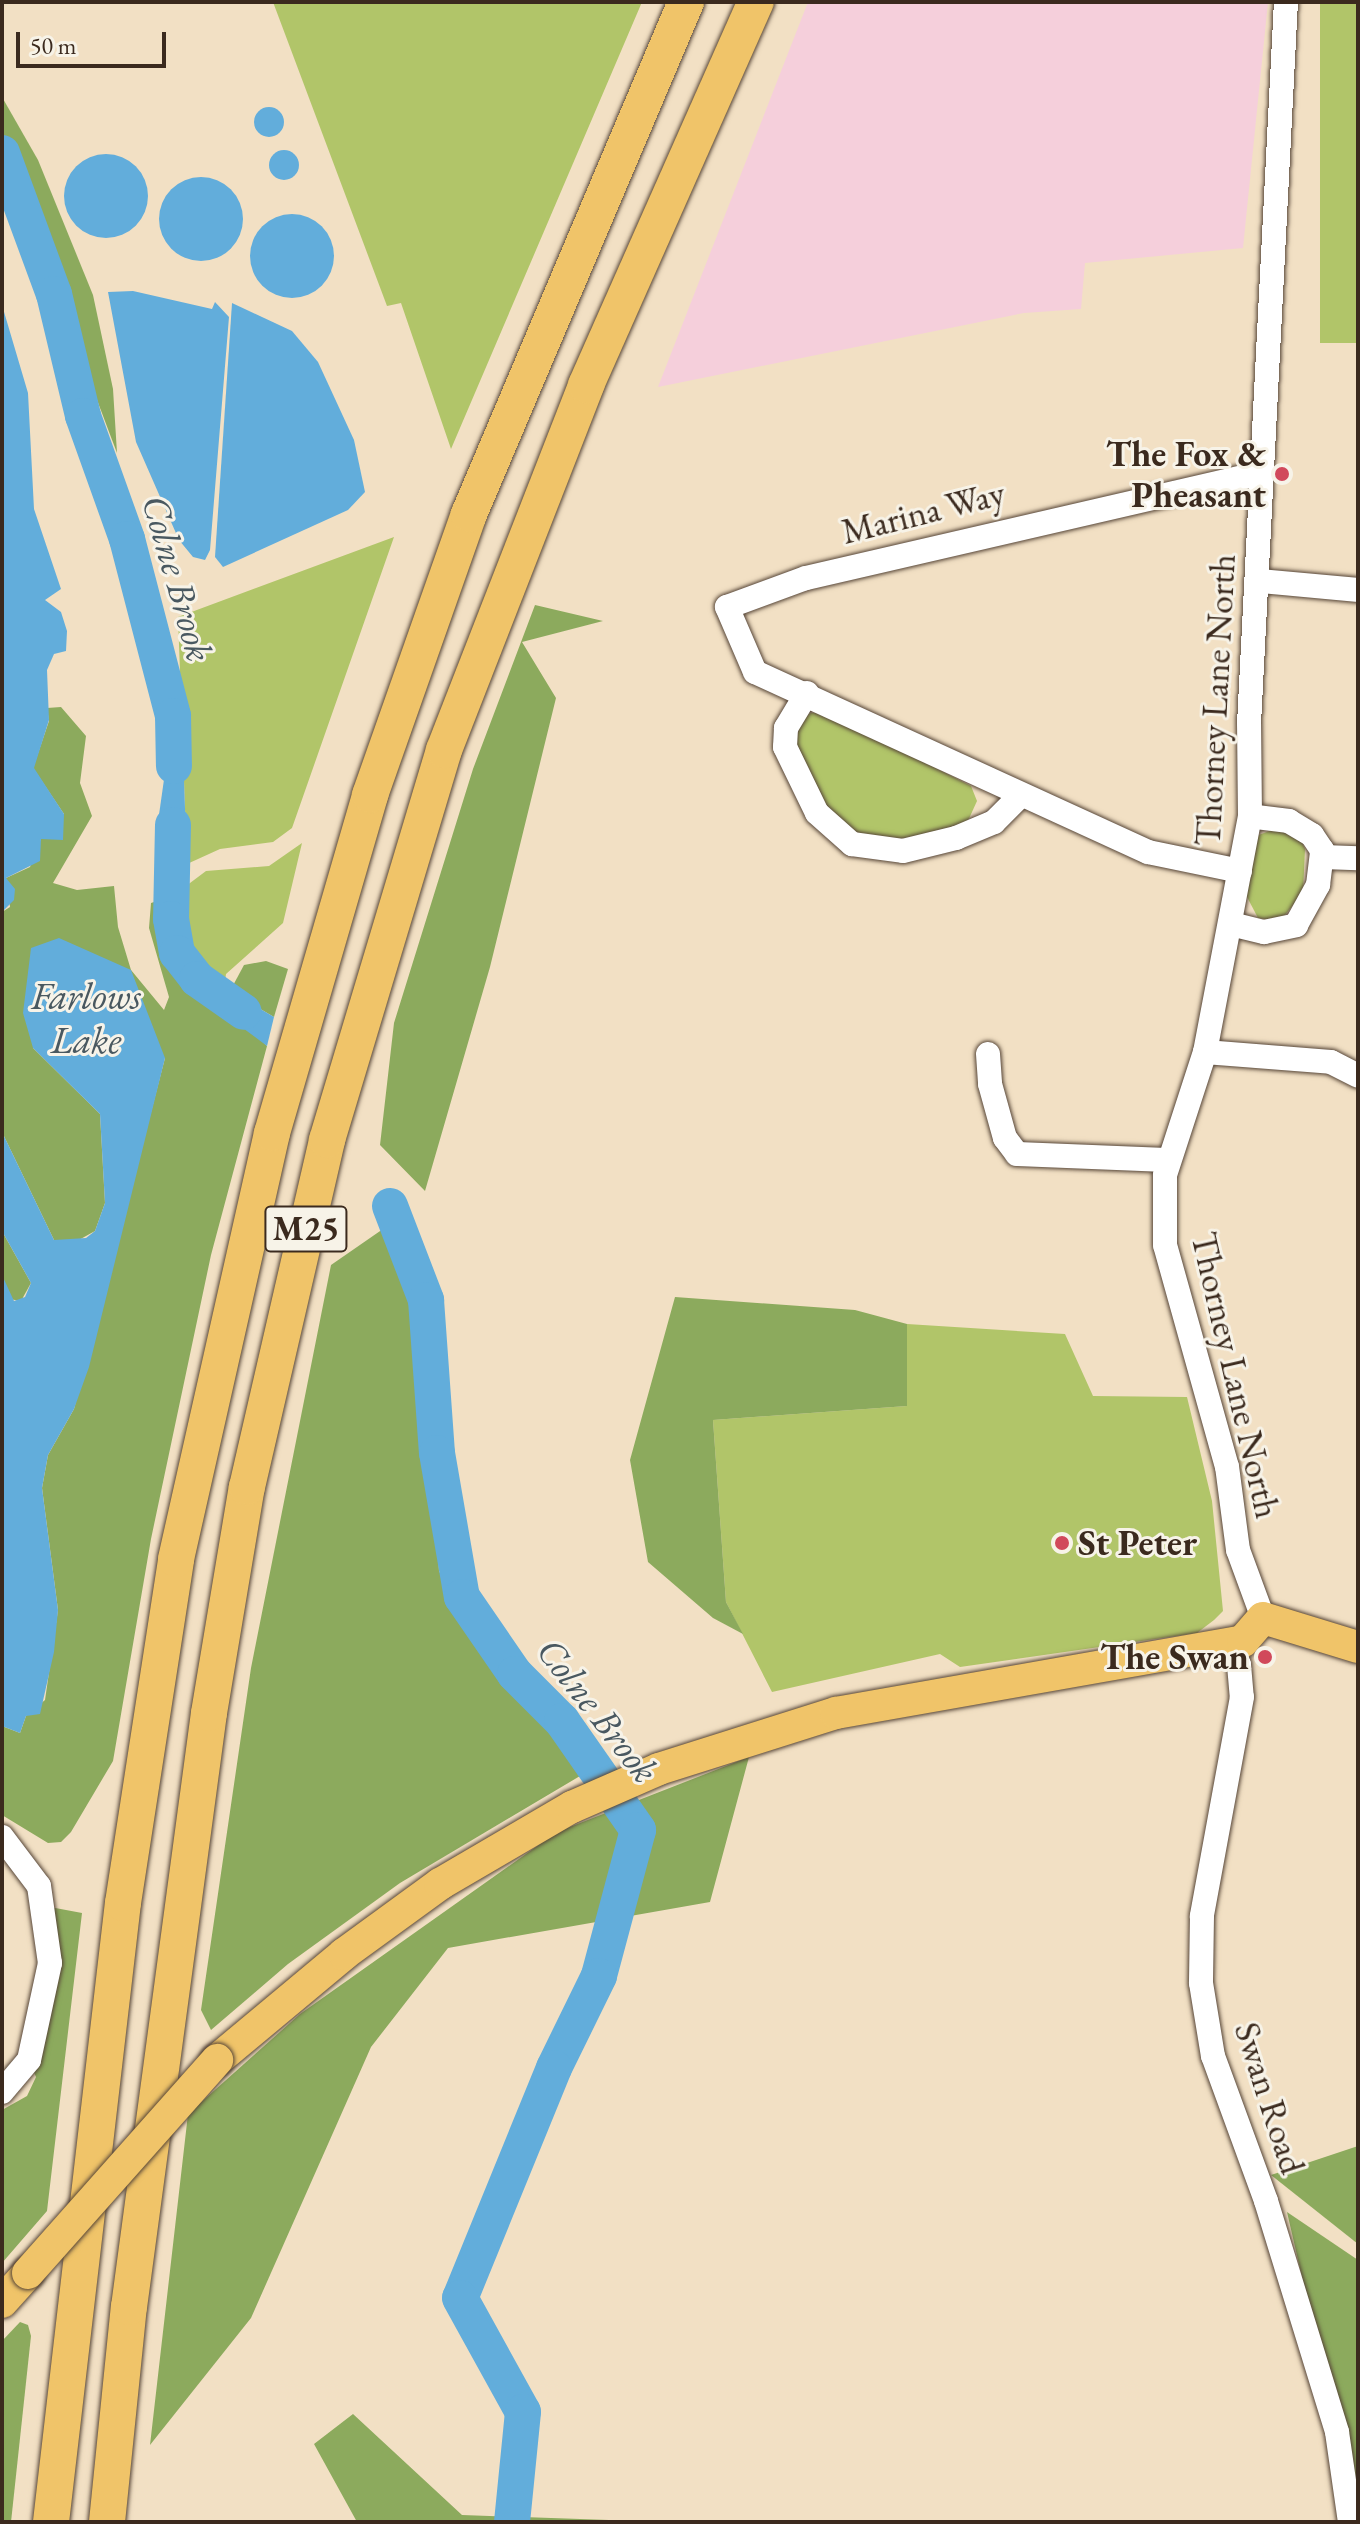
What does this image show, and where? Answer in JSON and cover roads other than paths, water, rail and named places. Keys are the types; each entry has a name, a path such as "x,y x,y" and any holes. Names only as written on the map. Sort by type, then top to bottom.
{"highway":[{"name":"M25","path":"51,2522 123,1903 176,1559 272,1133 370,795 469,514 686,2"},
{"name":"M25","path":"107,2522 135,2259 209,1713 247,1487 327,1140 444,750 586,385 756,2"}],"main road":[{"path":"2,2302 217,2060 344,1954 440,1884 572,1807 659,1769 836,1713 1243,1641 1263,1618 1358,1647"}],"street":[{"name":"Thorney Lane North","path":"1263,1618 1238,1550 1227,1467 1165,1245 1167,1160 1205,1052 1250,816 1249,724 1260,581 1262,473 1286,2"},
{"name":"Marina Way","path":"807,693 755,672 727,607 806,578 1262,473"},
{"path":"1260,581 1358,590"},
{"path":"1021,795 994,822 956,838 903,851 852,844 817,813 785,747 786,728 807,693 1148,852 1240,871"},
{"path":"1231,924 1264,932 1296,925 1318,885 1323,857 1312,835 1289,821 1250,816"},
{"path":"1323,857 1358,858"},
{"path":"1205,1052 1331,1062 1358,1076"},
{"path":"988,1054 994,1097 1005,1138 1017,1154 1167,1160"},
{"name":"Swan Road","path":"1227,1644 1239,1665 1242,1697 1202,1916 1201,1983 1213,2056 1266,2201 1337,2432 1350,2522"},
{"path":"2,1837 39,1886 50,1963 29,2060 2,2092"}],"water":[{"path":"269,107 280,111 284,122 280,133 269,137 258,133 254,122 258,111"},
{"path":"284,150 295,154 299,165 295,176 284,180 273,176 269,165 273,154"},
{"path":"106,154 122,157 136,166 145,180 148,196 145,212 136,226 122,235 106,238 90,235 76,226 67,212 64,196 67,180 76,166 90,157"},
{"path":"201,177 217,180 231,189 240,203 243,219 240,235 231,249 217,258 201,261 185,258 171,249 162,235 159,219 162,203 171,189 185,180"},
{"path":"292,214 308,217 322,226 331,240 334,256 331,272 322,286 308,295 292,298 276,295 262,286 253,272 250,256 253,240 262,226 276,217"},
{"path":"133,291 212,309 215,302 229,317 210,550 205,560 193,557 179,540 136,442 108,292"},
{"path":"232,303 292,331 318,362 354,440 365,492 348,510 223,567 215,557"},
{"name":"Farlows Lake","path":"2,305 28,393 34,509 61,589 45,600 61,612 67,631 66,651 54,654 47,670 49,720 34,768 64,814 63,840 41,839 40,861 6,878 15,889 14,900 2,912"},
{"path":"173,716 183,752 187,864 157,879 155,843"},
{"path":"182,889 182,927 199,968 224,989 219,1011 193,997 165,948 157,901"},
{"name":"Farlows Lake","path":"59,938 131,970 165,1058 89,1367 74,1409 48,1455 42,1488 58,1610 54,1652 40,1714 26,1716 20,1733 2,1726 2,1275 14,1301 25,1297 31,1283 2,1231 2,1132 54,1240 86,1238 95,1231 105,1203 100,1114 33,1048 23,1013 31,948"},
{"path":"230,991 274,1017 267,1046 224,1014"}],"waterway":[{"name":"Colne Brook","path":"2,153 54,294 83,416 127,539 173,716 174,766"},
{"name":"Colne Brook","path":"173,825 171,919 177,953 197,979 244,1012"},
{"name":"Colne Brook","path":"390,1206 426,1300 437,1453 462,1597 515,1674 562,1721 638,1830 599,1976 554,2068 460,2298 523,2412 512,2522"}],"place":[{"name":"The Fox & Pheasant","path":"1282,474"},
{"name":"St Peter","path":"1062,1543"},
{"name":"The Swan","path":"1265,1657"}]}
